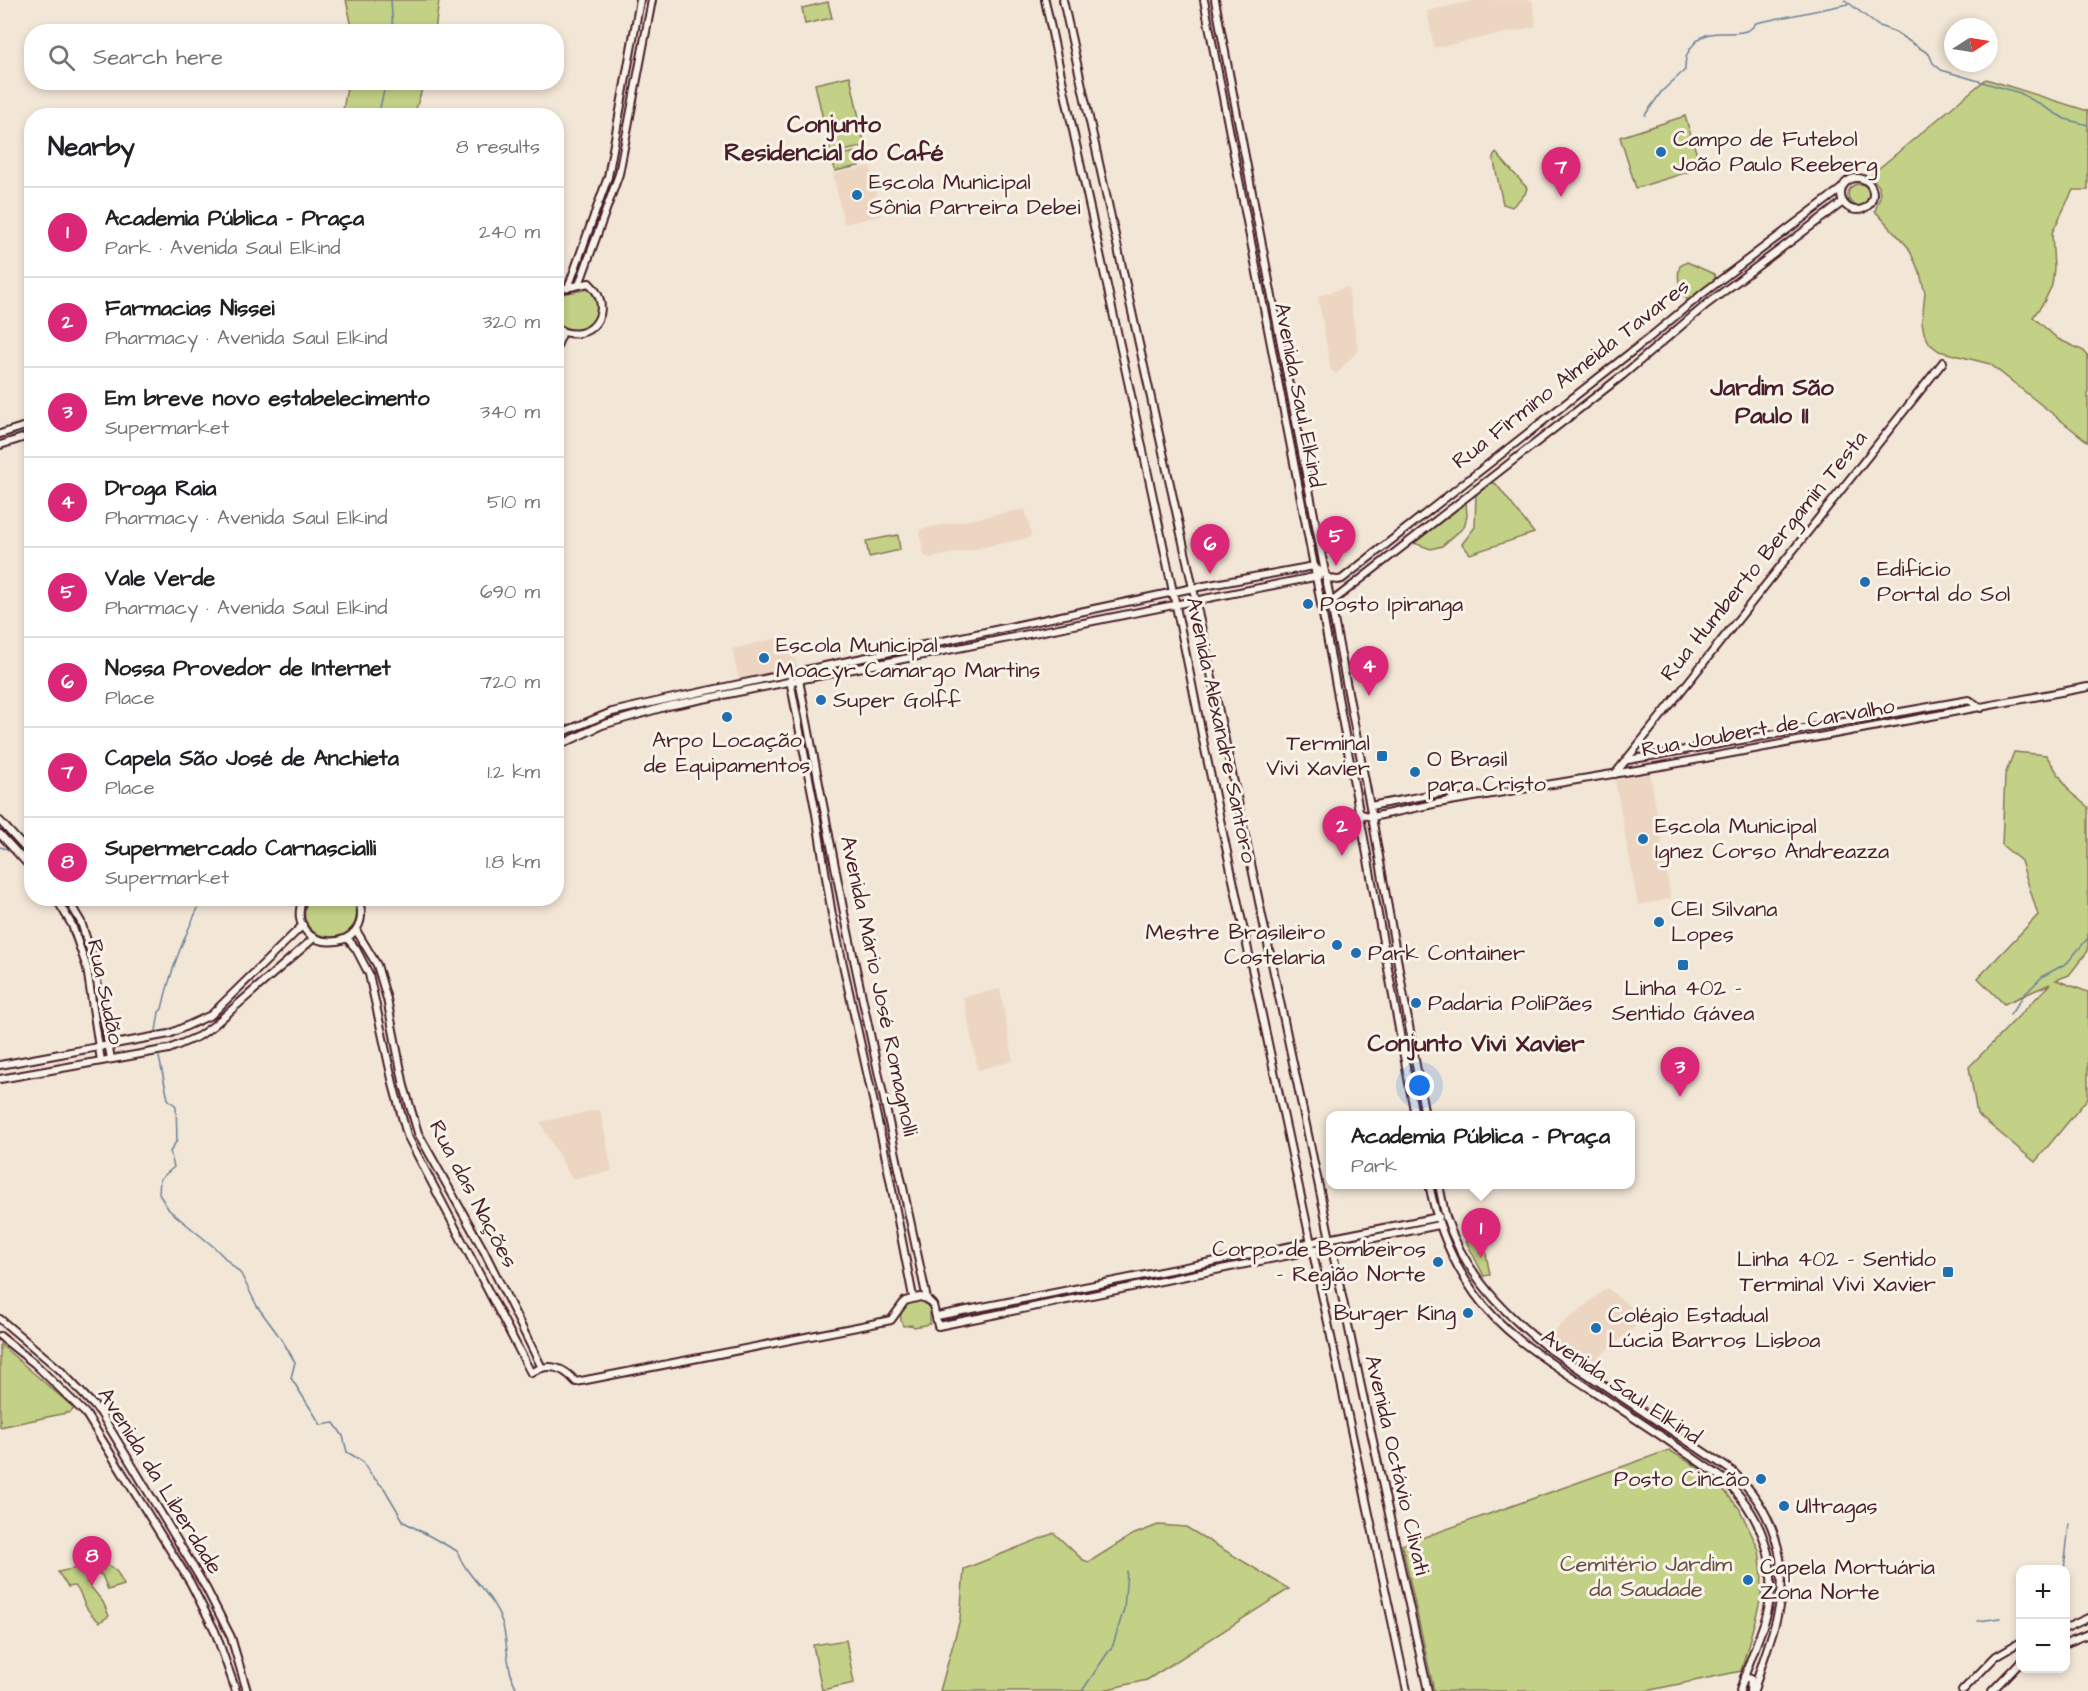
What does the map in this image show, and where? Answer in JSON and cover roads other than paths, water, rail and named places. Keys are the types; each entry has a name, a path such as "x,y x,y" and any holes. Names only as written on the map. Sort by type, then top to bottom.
{"street":[{"path":"568,288 608,177 640,0"},
{"path":"579,285 619,174 652,0"},
{"name":"Avenida Alexandre Santoro","path":"1045,0 1177,604 1203,740 1313,1251"},
{"name":"Avenida Alexandre Santoro","path":"1063,0 1193,588 1332,1247"},
{"name":"Avenida Saul Elkind","path":"1204,0 1361,814 1414,1111"},
{"name":"Avenida Saul Elkind","path":"1215,0 1370,806 1424,1111"},
{"name":"Rua Firmino Almeida Tavares","path":"1325,574 1331,579 1342,579 1702,294 1855,178 1869,183 1873,192 1870,202 1863,208 1852,209 1843,202 1707,304 1623,375 1330,603"},
{"path":"1841,189 1843,202"},
{"path":"564,289 589,283 597,290 602,302 602,311 597,322 589,330 578,334 564,332"},
{"path":"1263,305 1273,304"},
{"name":"Rua Humberto Bergamin Testa","path":"1615,774 1942,362"},
{"path":"0,434 24,426"},
{"path":"0,445 24,438"},
{"path":"564,732 612,712 1193,588 1314,566 1325,574"},
{"path":"564,743 602,725 668,706 1325,574"},
{"path":"789,682 799,671"},
{"path":"1334,675 1340,688 1342,689 1346,684"},
{"name":"Avenida Mário José Romagnolli","path":"799,680 844,913 927,1299 933,1305 937,1316"},
{"name":"Avenida Mário José Romagnolli","path":"789,682 816,814 832,915 914,1297"},
{"name":"Rua Joubert de Carvalho","path":"1372,817 1453,800 1615,774 2088,687"},
{"name":"Rua Joubert de Carvalho","path":"1627,760 1969,700 1981,708"},
{"path":"1342,723 1353,720"},
{"path":"1638,745 1647,756"},
{"name":"Rua Joubert de Carvalho","path":"1370,806 1451,791 1453,800"},
{"path":"1361,814 1370,806"},
{"path":"1361,814 1372,817"},
{"path":"0,821 24,847"},
{"path":"0,834 24,860"},
{"name":"Rua Sudão","path":"61,906 72,925 87,968 101,1061"},
{"name":"Rua Sudão","path":"72,906 81,922 91,951 111,1059"},
{"path":"302,906 300,915 303,925 314,938 330,943 347,938 356,930 361,915 360,906"},
{"path":"0,1065 169,1034 211,1015 303,925"},
{"name":"Rua das Nações","path":"347,938 356,949 369,974 407,1136 531,1373 542,1368 461,1208 418,1133 404,1086 387,999 377,965 356,930"},
{"path":"0,1079 169,1049 199,1036 314,938"},
{"path":"82,954 91,951"},
{"name":"Avenida Saul Elkind","path":"1430,1189 1439,1225 1452,1255 1475,1294 1509,1332 1724,1479 1742,1496 1757,1520 1769,1555 1771,1580 1766,1617 1740,1691"},
{"name":"Avenida Saul Elkind","path":"1440,1189 1446,1216 1461,1252 1486,1290 1521,1327 1548,1348 1732,1471 1748,1487 1764,1509 1780,1554 1781,1593 1777,1620 1752,1691"},
{"path":"1439,1225 938,1326 937,1316 1436,1216 1443,1219 1453,1234"},
{"name":"Avenida Octávio Clivati","path":"1332,1247 1428,1691"},
{"name":"Avenida Octávio Clivati","path":"1313,1251 1407,1691"},
{"path":"1452,1255 1461,1252"},
{"path":"542,1368 553,1366 559,1368 576,1382 891,1320 902,1303 914,1297 927,1299"},
{"name":"Avenida da Liberdade","path":"0,1320 59,1369 100,1412 206,1588 231,1637 247,1691"},
{"name":"Avenida da Liberdade","path":"0,1336 35,1364 86,1414 190,1582 215,1631 236,1691"},
{"path":"523,1357 534,1352"},
{"path":"1672,1443 1680,1441 1696,1448"},
{"path":"1742,1496 1758,1512 1764,1509"},
{"path":"2070,1626 2088,1618"},
{"path":"2070,1642 2088,1634"},
{"path":"1962,1691 1996,1656 2016,1647"},
{"path":"1992,1691 2016,1666"},
{"path":"1744,1677 1750,1679 1752,1691"}],"waterway":[{"path":"391,0 392,24"},
{"path":"1845,0 1877,25 1895,32 1929,54 1933,63 1941,70 2020,93 2065,119 2088,125"},
{"path":"1645,115 1662,91 1685,70 1688,53 1700,38 1713,33 1742,32 1749,30 1756,23 1848,4"},
{"path":"380,108 384,90"},
{"path":"0,847 7,849"},
{"path":"156,1031 159,1012 162,1009 174,967 199,906"},
{"path":"2010,1015 2024,995 2043,976 2067,963 2088,938"},
{"path":"159,1057 168,1099 176,1106 177,1140 170,1152 174,1167 160,1179 159,1194 169,1210 214,1247 241,1274 257,1306 295,1362 291,1378 321,1425 334,1423 343,1436 347,1452 362,1461 371,1475 384,1488 404,1522 457,1551 467,1570 498,1612 504,1631 511,1674 518,1691"},
{"path":"2065,1565 2069,1524"},
{"path":"1082,1691 1113,1645 1124,1609 1127,1571"},
{"path":"1978,1621 2001,1618"}],"place":[{"name":"Campo de Futebol João Paulo Reeberg","path":"1661,152"},
{"name":"Escola Municipal Sônia Parreira Debei","path":"857,195"},
{"name":"Capela São José de Anchieta","path":"1561,197"},
{"name":"Vale Verde","path":"1336,566"},
{"name":"Nossa Provedor de Internet","path":"1210,574"},
{"name":"Edifício Portal do Sol","path":"1865,582"},
{"name":"Posto Ipiranga","path":"1308,604"},
{"name":"Escola Municipal Moacyr Camargo Martins","path":"764,658"},
{"name":"Droga Raia","path":"1369,696"},
{"name":"Super Golff","path":"821,700"},
{"name":"Arpo Locação de Equipamentos","path":"727,717"},
{"name":"Terminal Vivi Xavier","path":"1382,756"},
{"name":"O Brasil para Cristo","path":"1415,772"},
{"name":"Escola Municipal Ignez Corso Andreazza","path":"1643,839"},
{"name":"Farmacias Nissei","path":"1342,856"},
{"name":"CEI Silvana Lopes","path":"1659,922"},
{"name":"Mestre Brasileiro Costelaria","path":"1337,945"},
{"name":"Park Container","path":"1356,953"},
{"name":"Linha 402 - Sentido Gávea","path":"1683,965"},
{"name":"Padaria PoliPães","path":"1416,1003"},
{"name":"Em breve novo estabelecimento","path":"1680,1097"},
{"name":"Academia Pública - Praça","path":"1481,1258"},
{"name":"Corpo de Bombeiros - Região Norte","path":"1438,1262"},
{"name":"Linha 402 - Sentido Terminal Vivi Xavier","path":"1948,1272"},
{"name":"Burger King","path":"1468,1313"},
{"name":"Colégio Estadual Lúcia Barros Lisboa","path":"1596,1328"},
{"name":"Posto Cincão","path":"1761,1479"},
{"name":"Ultragas","path":"1784,1506"},
{"name":"Capela Mortuária Zona Norte","path":"1748,1580"},
{"name":"Supermercado Carnascialli","path":"92,1586"}],"district":[{"name":"Conjunto Residencial do Café","path":"834,139"},
{"name":"Jardim São Paulo II","path":"1772,402"},
{"name":"Conjunto Vivi Xavier","path":"1476,1044"}],"park label":[{"name":"Cemitério Jardim da Saudade","path":"1646,1577"}]}
